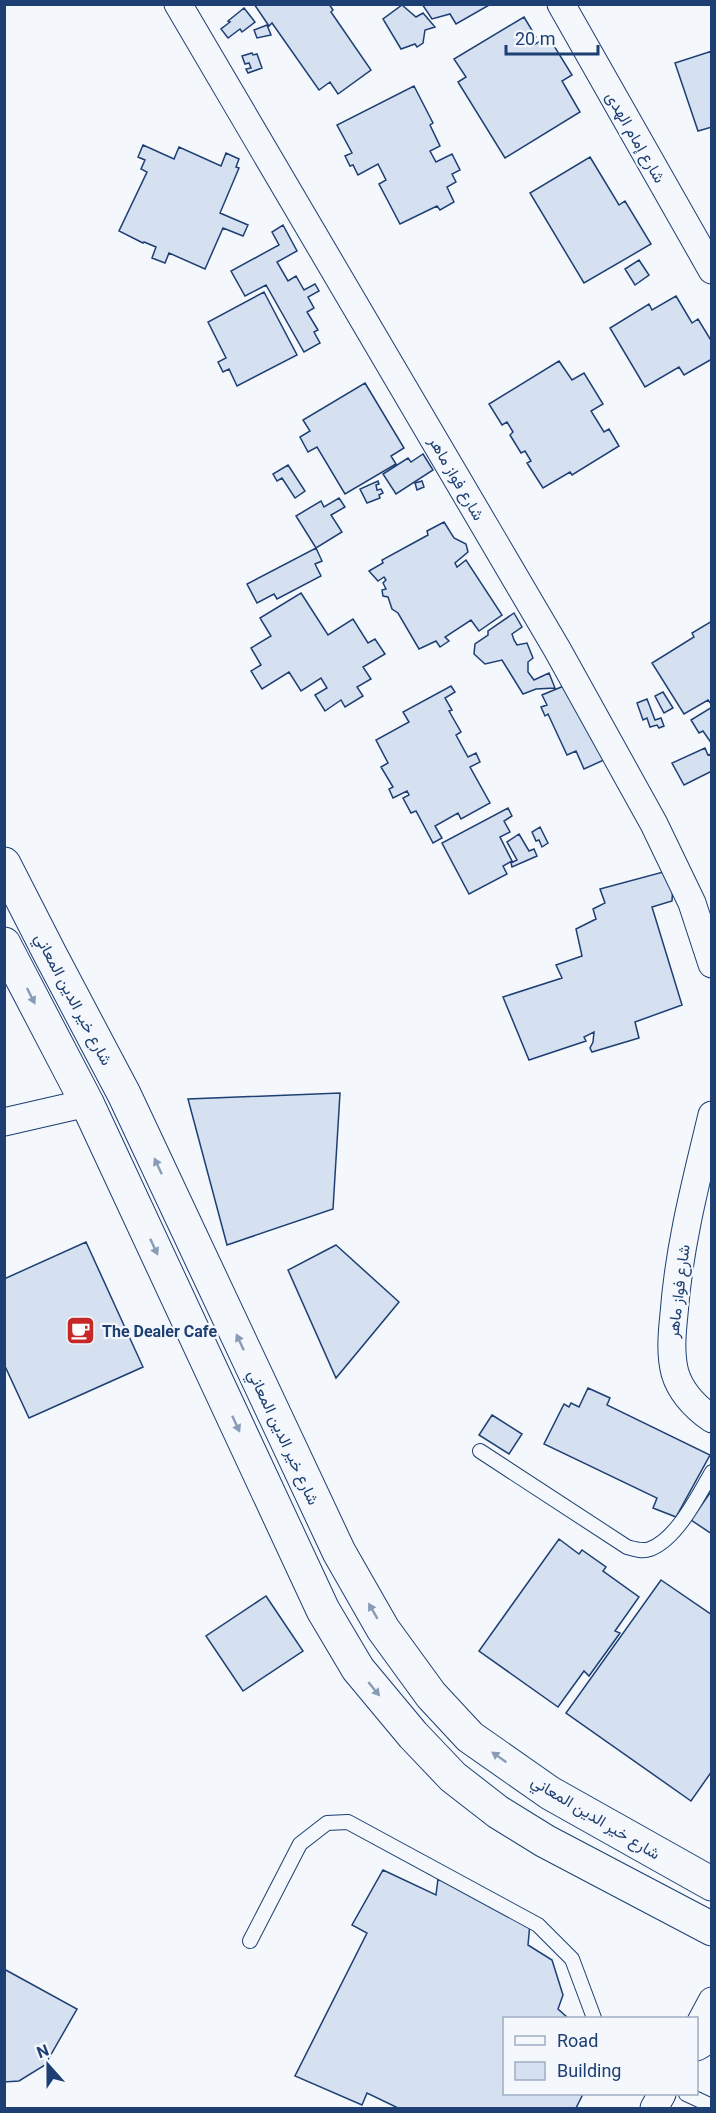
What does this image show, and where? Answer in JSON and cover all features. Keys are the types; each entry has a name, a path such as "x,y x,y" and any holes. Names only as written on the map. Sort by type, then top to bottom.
{"street":[{"name":"شارع فواز ماهر","path":"178,4 557,649 654,824 692,903 711,964"},
{"name":"شارع إمام الهدى","path":"561,4 711,270"},
{"name":"شارع خير الدين المعاني","path":"4,864 124,1094 339,1552 383,1629 431,1695 470,1737 550,1793 711,1884"},
{"path":"4,944 87,1103 323,1610 358,1669 406,1727 445,1768 498,1812 545,1841 711,1929"},
{"path":"4,1122 87,1103"},
{"name":"شارع فواز ماهر","path":"711,1115 677,1270 671,1344 675,1372 682,1391 698,1409 711,1419"},
{"path":"698,2027 711,2001"},
{"path":"698,2043 711,2034"},
{"path":"654,2109 662,2095"}],"lane":[{"path":"480,1451 627,1547 640,1551 650,1549 669,1536 679,1525 711,1472"},
{"path":"250,1941 300,1844 327,1823 348,1822 538,1924 572,1959 593,2017"},
{"path":"688,2095 711,2106"}],"building":[{"path":"254,4 329,4 333,10 331,12 371,70 338,94 330,82 319,90 272,23 269,26"},
{"path":"422,4 491,4 456,24 450,14 432,19"},
{"path":"402,5 416,17 423,13 435,27 425,30 423,43 417,47 415,44 401,49 383,19"},
{"path":"244,8 255,22 242,32 240,29 228,38 221,29"},
{"path":"524,17 536,37 532,40 534,45 548,36 572,75 562,81 580,112 505,158 458,82 466,77 454,59"},
{"path":"267,25 271,35 257,38 254,30"},
{"path":"712,51 712,127 698,131 675,63"},
{"path":"257,54 262,68 248,73 246,69 251,68 249,63 245,64 242,56"},
{"path":"414,86 433,123 430,125 440,146 430,151 436,162 452,154 460,170 452,174 456,182 447,187 454,202 440,210 437,206 400,224 379,184 386,180 378,164 358,175 345,156 352,153 337,125"},
{"path":"143,145 174,159 179,147 221,166 226,153 239,159 236,167 239,168 220,213 248,225 243,236 223,228 205,269 169,253 165,263 152,258 156,247 119,231 147,172 141,169 145,160 138,157"},
{"path":"590,157 619,205 625,201 651,244 584,283 530,193"},
{"path":"283,225 297,251 277,262 288,281 296,276 304,290 315,284 319,291 308,297 314,308 307,312 318,330 314,332 320,343 304,352 266,285 245,296 231,271 279,245 272,232"},
{"path":"639,260 649,275 635,285 625,269"},
{"path":"264,292 297,355 237,386 229,369 223,372 218,362 226,358 208,322"},
{"path":"676,296 692,323 698,319 712,342 712,359 684,375 679,367 645,387 610,328 649,304 652,310"},
{"path":"559,361 572,380 584,373 603,404 591,411 604,432 609,429 619,446 572,475 570,472 543,488 527,463 531,461 525,451 521,453 510,435 513,432 507,422 502,425 489,404"},
{"path":"365,383 404,448 391,456 396,464 345,494 317,447 308,452 300,437 310,431 303,420"},
{"path":"423,454 433,470 396,494 383,474 408,458 411,462"},
{"path":"288,465 305,491 295,498 282,478 277,481 273,474"},
{"path":"378,481 377,490 381,489 383,493 379,495 380,498 367,503 360,489"},
{"path":"422,481 424,487 417,490 415,483"},
{"path":"339,498 345,507 331,515 342,532 316,548 296,516 321,501 324,507"},
{"path":"444,522 454,538 466,544 468,552 455,563 457,567 466,560 502,615 479,631 471,620 445,637 449,641 440,647 436,641 419,649 398,613 392,609 388,597 383,596 382,590 386,589 383,583 386,580 384,577 378,581 369,571 383,563 382,560 428,535 427,531"},
{"path":"316,548 322,561 315,564 321,576 277,599 274,594 257,603 247,584"},
{"path":"301,593 328,635 353,619 368,643 375,639 385,654 363,667 371,679 357,687 363,696 345,707 341,700 325,711 315,695 327,688 321,678 301,691 289,672 262,689 251,671 261,665 251,648 271,636 260,618"},
{"path":"514,613 522,627 512,634 514,640 517,645 527,643 533,658 528,662 528,672 534,680 549,673 555,688 536,689 523,694 502,660 485,664 474,654 475,644 488,635 488,631"},
{"path":"712,621 712,705 708,700 684,714 652,663 694,637 692,633"},
{"path":"571,683 606,759 584,769 576,751 567,755 548,714 545,716 541,707 547,705 542,695"},
{"path":"451,686 455,692 445,698 452,710 449,711 461,732 456,735 468,757 476,753 480,762 470,767 490,803 461,819 458,813 435,826 442,838 433,843 416,811 411,813 403,798 409,795 407,791 393,798 389,789 393,787 381,767 388,763 376,740 409,722 403,712"},
{"path":"663,692 673,708 664,713 655,696"},
{"path":"647,699 655,720 661,718 664,726 650,727 647,718 643,720 637,703"},
{"path":"712,707 712,744 703,731 699,733 691,720"},
{"path":"705,748 708,755 712,754 712,771 684,785 672,763"},
{"path":"508,808 512,816 504,821 510,832 500,837 512,861 503,866 507,874 469,894 442,843"},
{"path":"540,827 548,843 542,847 532,832"},
{"path":"519,834 529,851 534,849 537,856 512,867 511,863 517,860 507,842"},
{"path":"663,872 673,883 672,901 652,907 682,1005 635,1022 639,1038 592,1052 590,1048 594,1032 584,1037 586,1041 529,1060 503,997 562,978 556,965 582,956 576,929 596,919 593,909 605,903 600,889"},
{"path":"340,1093 333,1209 227,1245 188,1099"},
{"path":"86,1242 143,1367 29,1418 4,1364 4,1279"},
{"path":"336,1245 399,1302 336,1378 288,1270"},
{"path":"588,1388 610,1398 607,1405 710,1455 676,1517 653,1508 657,1498 544,1444 564,1404 569,1407 571,1403 579,1407"},
{"path":"492,1415 522,1434 509,1454 479,1435"},
{"path":"712,1490 712,1534 691,1520"},
{"path":"559,1539 579,1554 582,1550 606,1567 603,1571 639,1597 615,1631 620,1633 589,1676 584,1671 558,1707 479,1651"},
{"path":"661,1580 712,1615 712,1771 691,1801 566,1713"},
{"path":"266,1596 303,1651 243,1691 206,1636"},
{"path":"383,1870 436,1895 438,1879 530,1923 528,1945 552,1960 563,1995 558,2009 567,2017 503,2017 503,2095 582,2095 576,2108 398,2108 367,2093 362,2105 295,2076 367,1933 352,1925"},
{"path":"4,1969 77,2009 45,2065 19,2081 4,2082"}],"place":[{"name":"The Dealer Cafe","path":"81,1331"}]}
